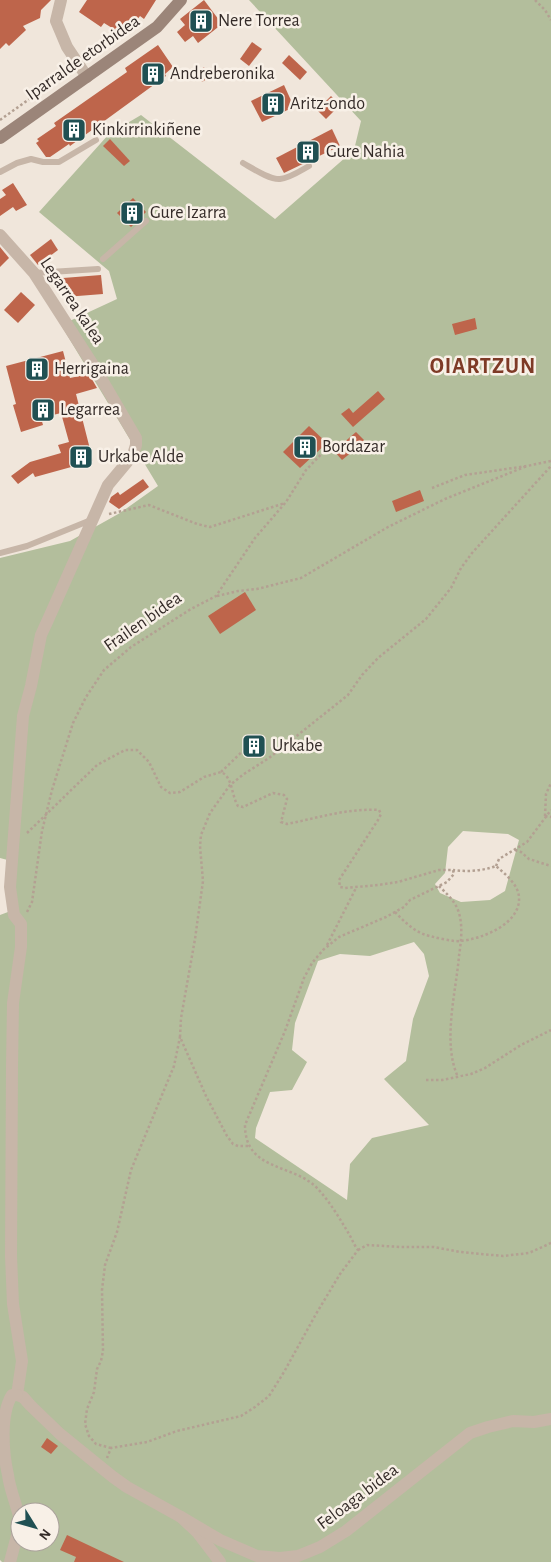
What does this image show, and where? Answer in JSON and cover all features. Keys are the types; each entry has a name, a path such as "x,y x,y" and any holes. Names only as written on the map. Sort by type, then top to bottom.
{"main road":[{"name":"Iparralde etorbidea","path":"0,138 157,27 181,0"}],"street":[{"path":"61,0 56,21 67,47 87,77"},
{"name":"Legarrea kalea","path":"0,235 34,273 90,360 136,438 133,455 108,485 91,520 41,635 23,716 14,840"},
{"path":"14,840 10,887 14,915 21,924 21,947 13,1003 12,1066 11,1256 13,1304 22,1361 17,1395"},
{"path":"15,1502 8,1476 2,1420 8,1400 12,1395 23,1397 60,1434 127,1487 181,1517 198,1533 220,1562"},
{"name":"Feloaga bidea","path":"181,1517 220,1540 257,1556 280,1558 298,1556 320,1547 346,1531 470,1433 513,1421 534,1422 551,1419"}],"lane":[{"path":"0,172 17,163 31,159 43,162 60,162 96,140"},
{"path":"243,163 258,172 278,179 291,176 309,166"},
{"path":"103,258 146,221"},
{"path":"34,273 98,269"},
{"path":"0,552 27,546 91,520"}],"path":[{"path":"535,0 545,10 551,20"},
{"name":"Frailen bidea","path":"21,924 32,902 46,814 73,724 86,697 104,670 131,647 191,609 216,596 255,538 286,502 306,470 333,442"},
{"path":"432,488 465,475 551,461"},
{"path":"216,596 257,589 301,578 388,527 445,499 527,466"},
{"path":"551,466 472,553 461,568 452,588 426,620 378,658 362,675 348,695 269,758 230,785 210,813 201,835 203,881 174,1066 131,1170 117,1232 106,1265 102,1290 103,1351 97,1369 94,1392 87,1408 85,1424 89,1436 96,1444 111,1448 147,1442 177,1432 241,1416 255,1408 269,1396 340,1274 358,1250 367,1245 434,1247 460,1252 503,1256 529,1253 551,1243"},
{"path":"91,520 130,508 149,505 197,524 210,527 286,502"},
{"path":"14,840 28,832 97,765 125,750 137,750 148,762 161,787 170,793 180,792 204,777 222,772 250,744"},
{"path":"222,772 226,774 230,782 233,798 238,806 243,807 273,793 284,794 287,798 281,822 287,824 354,810 379,810 381,814 378,820 339,880 340,887 356,888 398,882 439,870 467,872 488,869 496,866 499,859 527,842 551,810"},
{"path":"546,816 546,794 551,783"},
{"path":"546,816 551,817"},
{"path":"515,850 521,852 529,859 551,866"},
{"path":"395,912 406,924 424,935 461,941 499,928 512,919 519,896 512,882 496,866"},
{"path":"358,1250 354,1246 350,1235 318,1189 308,1180 268,1162 253,1152 248,1146 245,1137 245,1126 285,1030 304,978 312,963 326,947 339,937 395,912 404,907 410,900 447,882 454,874 453,870"},
{"path":"439,886 452,900 459,912 461,941 452,1018 452,1065 458,1077"},
{"path":"326,947 356,888"},
{"path":"426,1080 458,1077 485,1068 521,1045 551,1030"},
{"path":"180,1037 206,1096 227,1136 233,1144 248,1146"},
{"path":"106,1471 105,1463 111,1448"}],"green space":[{"path":"249,0 551,0 551,1562 2,1562 0,1560 0,915 16,909 15,862 0,858 0,558 70,541 120,513 158,486 61,325 117,299 109,271 39,212 109,134 141,115 275,219 354,150 361,121","holes":["463,831 508,834 519,840 505,891 490,900 461,902 440,893 435,884 445,873 448,847","414,942 424,954 429,976 413,1019 406,1061 384,1079 429,1125 372,1138 350,1164 347,1200 255,1138 256,1128 270,1092 292,1090 307,1062 292,1050 295,1023 318,961 340,954 370,956"]}],"building":[{"path":"0,0 51,0 41,10 40,18 23,26 26,30 9,46 6,43 0,49"},
{"path":"87,0 156,0 144,19 140,16 130,29 124,32 117,31 104,23 101,27 79,12"},
{"name":"Nere Torrea","path":"204,0 222,24 198,43 193,36 185,42 177,32 185,25 180,19"},
{"path":"252,42 262,49 249,66 240,59"},
{"path":"158,45 173,67 165,74 166,76 70,146 69,144 50,157 46,157 36,143 39,141 37,139 56,126 54,123 127,72 125,68"},
{"path":"289,55 307,72 300,80 282,63"},
{"path":"204,67 210,77 202,82 197,72"},
{"name":"Aritz-ondo","path":"284,85 294,107 262,122 251,101"},
{"path":"331,96 340,105 326,119 317,110"},
{"name":"Gure Nahia","path":"332,129 340,146 284,173 276,158"},
{"path":"110,139 130,161 124,166 103,146"},
{"path":"13,183 27,205 16,211 13,207 0,216 0,199 6,195 2,190"},
{"name":"Gure Izarra","path":"133,198 146,212 131,227 117,213"},
{"path":"51,239 58,250 38,265 30,255"},
{"path":"0,247 9,258 0,267"},
{"path":"101,275 103,294 65,297 63,278"},
{"path":"21,292 35,305 18,323 4,310"},
{"path":"475,318 477,329 455,335 452,324"},
{"path":"63,351 70,378 89,374 97,388 76,394 93,461 35,477 33,473 18,484 11,476 30,462 61,453 58,445 69,442 61,413 41,418 43,425 21,432 13,405 16,404 6,366"},
{"path":"378,391 385,399 353,427 341,414 349,408 353,413"},
{"name":"Bordazar","path":"309,426 327,443 300,468 283,452"},
{"path":"356,432 364,440 363,443 342,460 334,451"},
{"path":"143,479 149,487 119,509 109,502 111,497 118,492 120,495"},
{"path":"420,490 424,501 396,512 392,501"},
{"path":"245,592 256,610 220,634 208,616"},
{"name":"Urkabe","path":"255,738 262,747 253,754 246,745"},
{"path":"47,1438 58,1446 51,1454 41,1447"},
{"path":"67,1535 124,1562 74,1562 76,1557 60,1550"}],"place":[{"name":"Nere Torrea","path":"201,21"},
{"name":"Andreberonika","path":"153,74"},
{"name":"Aritz-ondo","path":"273,104"},
{"name":"Kinkirrinkiñene","path":"74,130"},
{"name":"Gure Nahia","path":"308,152"},
{"name":"Gure Izarra","path":"132,213"},
{"name":"Herrigaina","path":"37,369"},
{"name":"Legarrea","path":"43,410"},
{"name":"Bordazar","path":"305,447"},
{"name":"Urkabe Alde","path":"81,457"},
{"name":"Urkabe","path":"254,746"}],"district":[{"name":"OIARTZUN","path":"483,366"}]}
